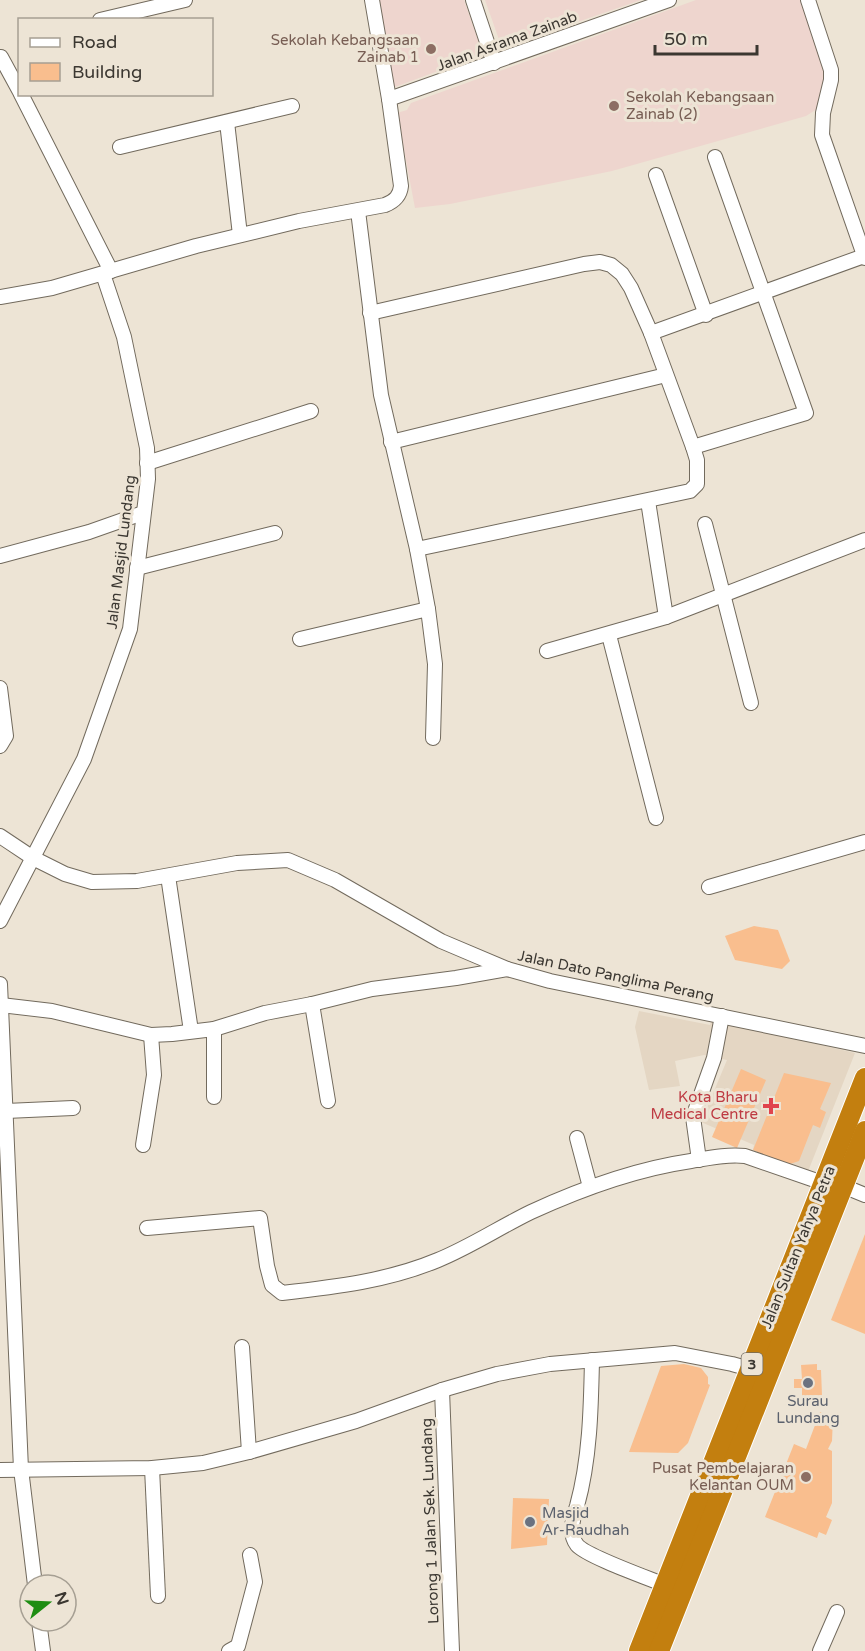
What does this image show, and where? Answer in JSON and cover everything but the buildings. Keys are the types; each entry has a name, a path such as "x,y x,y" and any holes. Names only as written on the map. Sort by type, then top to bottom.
{"highway":[{"name":"Jalan Sultan Yahya Petra","path":"639,1651 865,1078"},
{"name":"Jalan Sultan Yahya Petra","path":"659,1651 865,1131"}],"street":[{"path":"108,18 185,0"},
{"path":"0,297 52,288 196,246 299,221 385,205 396,199 401,186 372,0"},
{"path":"473,0 494,63"},
{"name":"Jalan Asrama Zainab","path":"389,99 669,0"},
{"path":"651,333 864,257 822,135 823,113 831,80 831,70 808,0"},
{"name":"Jalan Masjid Lundang","path":"2,57 18,89"},
{"name":"Jalan Masjid Lundang","path":"0,921 84,759 121,658 130,629 148,479 145,439 126,347 107,272 21,96"},
{"path":"120,147 292,106"},
{"path":"227,122 240,235"},
{"path":"693,447 806,413 715,158"},
{"path":"656,175 706,315"},
{"path":"358,211 381,395 417,549 428,609 435,664 433,738"},
{"path":"370,313 584,264 600,262 611,265 622,274 631,288 651,333 697,460 697,484 690,492 417,549"},
{"path":"391,442 666,375"},
{"path":"147,463 311,411"},
{"path":"648,501 666,617"},
{"path":"0,556 78,535 143,513"},
{"path":"705,524 751,703"},
{"path":"137,568 275,533"},
{"path":"546,651 666,617 865,540"},
{"path":"300,639 428,609"},
{"path":"609,635 656,818"},
{"path":"0,688 6,736 0,746"},
{"name":"Jalan Dato Panglima Perang","path":"0,837 33,858 65,874 92,882 137,881 237,863 288,860 335,880 441,941 507,969 550,981 865,1046"},
{"path":"709,887 865,842"},
{"path":"168,876 191,1030"},
{"path":"1,1005 52,1011 151,1035 214,1029 265,1013 372,989 507,969"},
{"path":"0,984 6,1111 4,1159 7,1303 21,1468 34,1573"},
{"path":"312,1004 328,1101"},
{"path":"699,1160 693,1117 714,1058 722,1016"},
{"path":"214,1029 214,1097"},
{"path":"143,1145 154,1075 151,1035"},
{"path":"6,1111 73,1108"},
{"path":"577,1138 590,1188"},
{"path":"147,1228 260,1218 272,1285 282,1293 350,1284 410,1271 440,1260 532,1212 590,1188 661,1166 734,1155 745,1156 823,1183"},
{"path":"843,1186 865,1195"},
{"path":"242,1347 249,1452"},
{"path":"0,1470 152,1468 203,1463 356,1421 442,1390 497,1374 549,1364 682,1354 750,1369"},
{"path":"592,1360 584,1481 571,1529 573,1538 585,1551 665,1585"},
{"name":"Lorong 1 Jalan Sek. Lundang","path":"442,1390 452,1651"},
{"path":"152,1468 158,1596"},
{"path":"229,1651 238,1646 255,1582 250,1555"},
{"path":"820,1651 837,1612"},
{"path":"41,1633 43,1651"}],"shaded area":[{"name":"Sekolah Kebangsaan Zainab 1","path":"376,0 464,0 478,40 476,57 392,88"},
{"path":"485,0 641,0 502,48"},
{"name":"Sekolah Kebangsaan Zainab (2)","path":"696,0 802,0 825,74 817,109 806,116 612,171 450,204 415,208 397,113 407,110 411,103"},
{"name":"Kota Bharu Medical Centre","path":"639,1011 710,1025 712,1019 855,1053 807,1174 753,1150 754,1145 701,1122 727,1060 704,1055 675,1061 680,1086 649,1090 635,1027"}],"place":[{"name":"Sekolah Kebangsaan Zainab 1","path":"431,49"},
{"name":"Sekolah Kebangsaan Zainab (2)","path":"614,106"},
{"name":"Kota Bharu Medical Centre","path":"771,1106"},
{"name":"Surau Lundang","path":"808,1383"},
{"name":"Pusat Pembelajaran Kelantan OUM","path":"806,1477"},
{"name":"Masjid Ar-Raudhah","path":"530,1522"}]}
